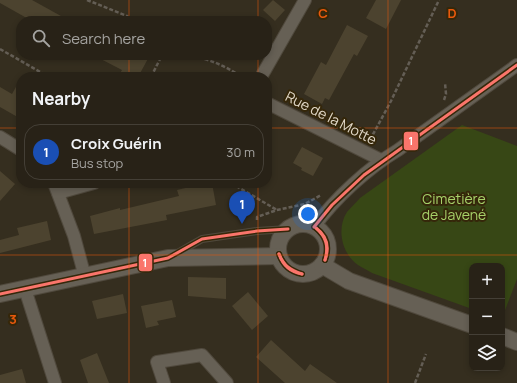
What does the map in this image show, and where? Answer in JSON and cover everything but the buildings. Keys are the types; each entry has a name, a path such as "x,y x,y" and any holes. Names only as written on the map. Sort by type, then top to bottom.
{"street":[{"path":"272,57 304,0"},
{"path":"264,72 270,60"},
{"path":"314,227 327,209 381,160 398,150 517,65"},
{"name":"Rue de la Motte","path":"272,106 381,160"},
{"path":"0,137 16,147"},
{"path":"56,188 74,236 85,277"},
{"path":"306,224 314,227 325,237 328,244 326,259 322,265 309,274 294,272 287,269 279,256 278,248 279,241 283,234 288,229 297,225 306,224"},
{"path":"0,294 168,258 279,256"},
{"path":"322,265 350,281 469,324"},
{"path":"25,289 55,383"},
{"path":"505,337 517,342"},
{"path":"164,383 157,362 202,354 227,383"}],"lane":[{"path":"168,258 202,239 257,231 288,229"}],"path":[{"path":"87,0 127,16"},
{"path":"363,152 391,101 439,0"},
{"path":"0,49 16,58"},
{"path":"19,60 40,72"},
{"path":"154,72 160,60"},
{"path":"211,60 234,72"},
{"path":"240,188 277,210"},
{"path":"257,231 257,217 277,210 305,204 326,192"},
{"path":"414,383 426,354"}],"green space":[{"name":"Cimetière de Javené","path":"462,125 517,146 517,279 505,310 505,263 469,263 469,308 372,273 352,260 342,241 341,233 347,212 360,198"}],"transit line":[{"name":"1","path":"314,227 332,205 364,175 517,65"},
{"name":"1","path":"316,228 325,238 327,246 325,260"},
{"name":"1","path":"316,228 326,242 327,250 325,260"},
{"name":"1","path":"0,294 168,258 202,239 257,231 288,229"},
{"name":"1","path":"279,254 283,262 288,267 302,274"},
{"name":"1","path":"279,254 288,268 294,272 302,274"}],"place":[{"name":"Croix Guérin","path":"242,224"}]}
